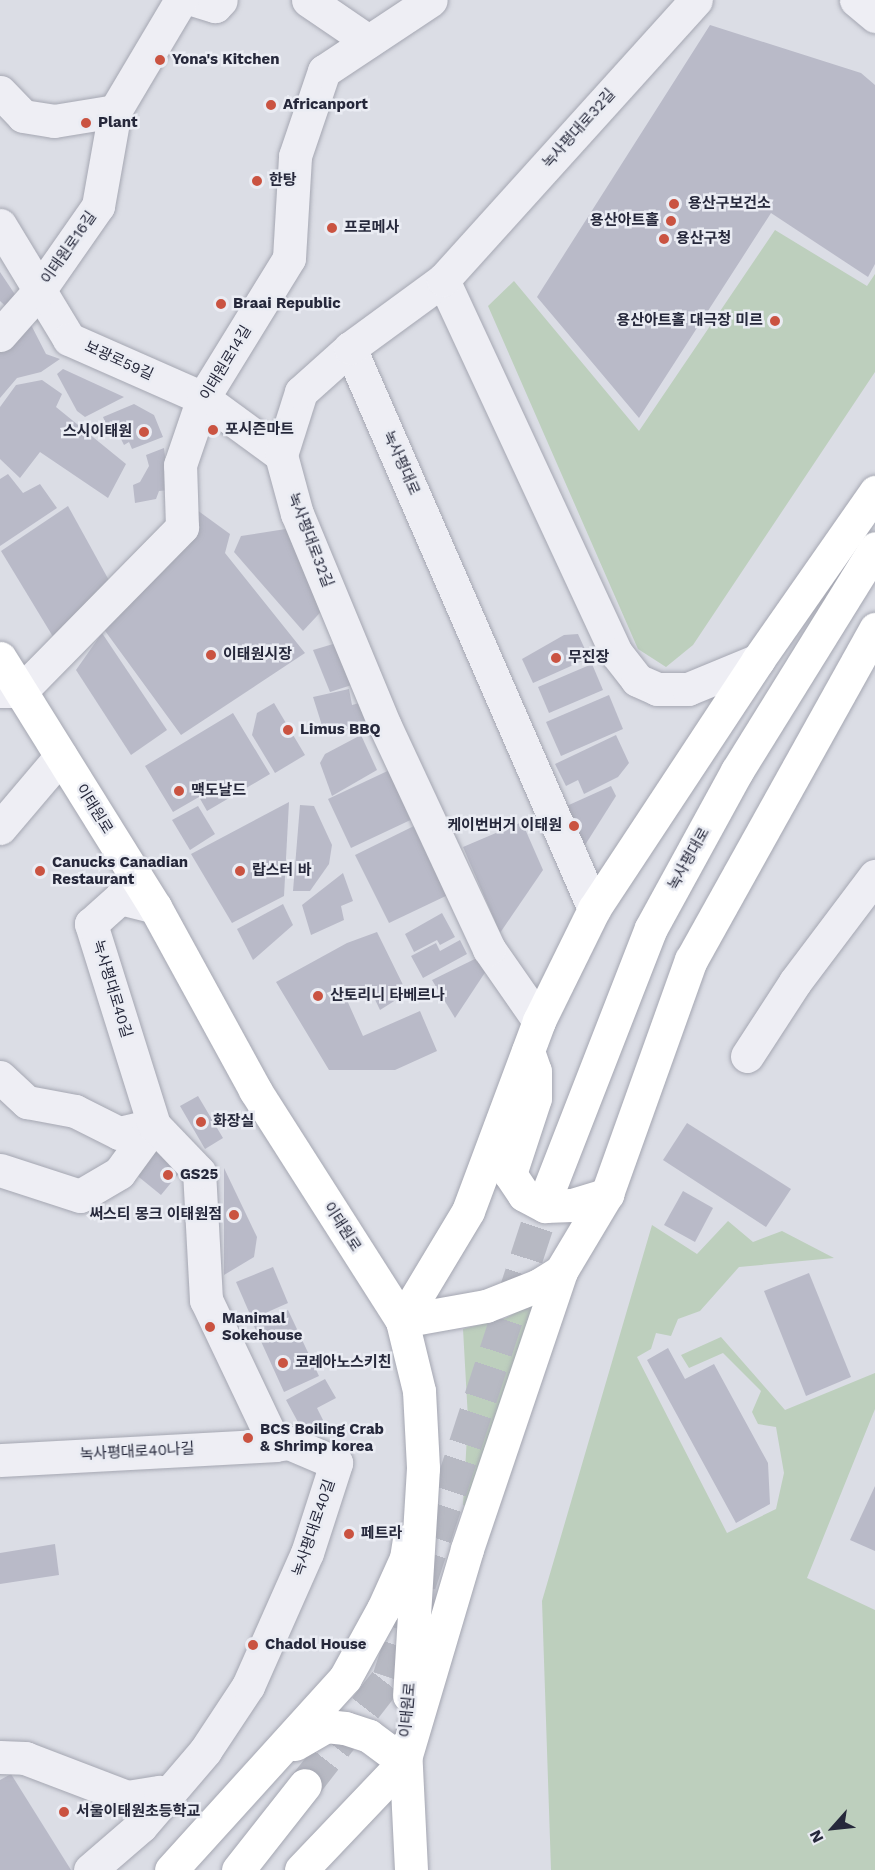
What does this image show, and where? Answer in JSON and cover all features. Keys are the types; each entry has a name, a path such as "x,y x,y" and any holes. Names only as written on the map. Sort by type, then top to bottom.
{"main road":[{"path":"402,1321 468,1211 533,1035 594,909 758,660 875,492"},
{"name":"녹사평대로","path":"548,1192 651,928 737,771 875,548"},
{"path":"301,1870 404,1762 467,1549 561,1271 607,1194 691,960 875,629"},
{"name":"이태원로","path":"0,658 11,691 61,756 155,907 255,1090 402,1321 419,1391 423,1468 404,1762 411,1870"},
{"path":"533,1035 535,1098 510,1174 524,1195 545,1206 572,1205 607,1194"},
{"path":"402,1321 486,1306 539,1285 561,1271"},
{"path":"171,1870 345,1678 383,1609 406,1558 423,1468"},
{"path":"280,1752 326,1726 369,1736 404,1762"},
{"path":"238,1870 305,1785"}],"street":[{"name":"이태원로16길","path":"0,335 38,292 98,206 115,111 183,1 215,6 221,0"},
{"path":"308,0 368,41"},
{"name":"이태원로14길","path":"11,691 182,526 180,465 203,398 289,258 295,156 324,71 432,0"},
{"name":"녹사평대로32길","path":"533,1035 489,949 385,726 297,514 282,455 301,392 350,348 443,280 696,0"},
{"path":"856,0 875,16"},
{"path":"0,92 23,116 33,118 54,121 115,111"},
{"name":"보광로59길","path":"0,225 38,292 69,339 203,398 282,455"},
{"path":"443,280 617,654 637,680 657,689 688,689 758,660"},
{"name":"녹사평대로","path":"350,348 594,909"},
{"path":"0,828 61,756"},
{"path":"747,1056 795,982 875,876"},
{"name":"녹사평대로40길","path":"90,1870 141,1826 205,1751 248,1686 307,1553 336,1463 289,1443 275,1445 206,1300 199,1172 154,1125 91,924 120,898 155,907"},
{"path":"0,1077 27,1102 75,1111 119,1133 154,1125"},
{"path":"0,1170 80,1196 119,1173 154,1125"},
{"name":"녹사평대로40나길","path":"0,1460 275,1445"},
{"path":"0,1757 25,1758 127,1797 160,1792 164,1798"}],"green space":[{"path":"775,230 867,286 875,274 875,372 693,645 666,667 638,649 488,306 514,281 639,431"},
{"path":"728,1221 753,1242 782,1231 834,1258 739,1267 700,1311 678,1319 671,1336 656,1333 651,1349 637,1357 727,1533 776,1509 784,1473 776,1427 758,1424 752,1412 761,1391 723,1353 689,1368 681,1355 721,1337 785,1410 875,1373 875,1409 807,1578 875,1610 875,1870 551,1870 542,1601 652,1225 697,1254"},
{"path":"531,1304 535,1307 469,1507 463,1505 468,1419 463,1329 506,1318"}],"building":[{"name":"용산구청","path":"710,25 861,73 875,85 875,264 868,277 771,213 639,418 537,297"},
{"path":"0,272 20,302 13,313 0,301"},
{"path":"28,319 46,354 60,359 41,372 17,378 0,398 0,344"},
{"path":"63,369 124,397 85,417 77,411 57,374"},
{"path":"42,380 62,394 56,407 126,464 108,498 40,452 20,478 0,459 0,407 16,385"},
{"path":"134,404 154,415 163,437 132,449 129,442 124,445 119,435 112,438 103,417"},
{"path":"164,448 169,490 159,491 156,499 135,503 133,485 140,482 149,466 146,455"},
{"path":"8,474 23,493 40,484 57,508 0,546 0,479"},
{"path":"68,506 111,584 55,640 1,551"},
{"path":"197,510 230,534 225,553 305,653 181,735 103,628"},
{"path":"292,528 330,602 303,631 234,552 241,536"},
{"path":"102,633 167,730 131,755 76,670"},
{"name":"무진장","path":"578,634 589,658 533,683 522,659 564,635"},
{"path":"350,639 364,681 330,692 313,650"},
{"path":"592,664 603,690 549,713 538,687"},
{"path":"349,689 352,705 363,702 370,723 325,735 313,697"},
{"path":"609,695 623,729 561,756 546,722"},
{"path":"274,703 305,755 275,773 252,735 257,713"},
{"path":"233,713 270,774 207,811 199,797 173,812 145,766"},
{"path":"361,735 377,770 332,796 320,763 325,754"},
{"path":"616,735 629,763 618,777 584,794 578,780 566,786 555,764"},
{"path":"396,767 419,816 351,848 328,799"},
{"path":"611,786 616,796 580,853 560,809"},
{"path":"289,802 284,896 232,923 191,854"},
{"path":"300,805 314,806 332,845 329,864 310,891 293,891"},
{"path":"198,806 215,834 190,850 172,820"},
{"path":"522,822 543,870 500,933 463,847"},
{"path":"416,825 450,894 389,923 355,855"},
{"path":"343,873 353,901 341,906 344,920 311,935 302,905"},
{"path":"283,904 293,925 253,960 237,929"},
{"path":"442,913 455,937 440,945 437,940 414,952 405,934"},
{"path":"377,932 407,993 380,1010 368,985 346,998 363,1036 420,1011 437,1051 395,1070 329,1070 276,982 347,943"},
{"path":"460,940 467,954 423,978 411,956 436,943 440,951"},
{"path":"483,955 488,968 455,1018 432,980"},
{"name":"화장실","path":"198,1096 223,1138 205,1149 180,1106"},
{"path":"687,1123 791,1189 766,1227 663,1160"},
{"path":"152,1140 184,1167 161,1195 129,1169"},
{"path":"224,1168 257,1237 254,1257 224,1275"},
{"path":"683,1191 713,1208 695,1242 664,1225"},
{"path":"273,1267 288,1303 252,1319 236,1282"},
{"path":"809,1273 851,1377 806,1396 764,1291"},
{"path":"288,1310 319,1376 284,1392 254,1326"},
{"path":"668,1348 685,1379 714,1364 768,1463 770,1504 736,1523 647,1360"},
{"path":"325,1379 336,1398 317,1408 325,1424 305,1435 286,1400"},
{"path":"875,1486 875,1551 850,1540"},
{"path":"55,1544 59,1575 0,1584 0,1553"},
{"path":"11,1774 71,1870 0,1870 0,1780"}],"tunnel":[{"path":"305,1785 389,1677 548,1192"}],"place":[{"name":"Yona's Kitchen","path":"160,60"},
{"name":"Africanport","path":"271,105"},
{"name":"Plant","path":"86,123"},
{"name":"한탕","path":"257,181"},
{"name":"용산구보건소","path":"674,204"},
{"name":"용산아트홀","path":"671,221"},
{"name":"프로메사","path":"332,228"},
{"name":"용산구청","path":"664,239"},
{"name":"Braai Republic","path":"221,304"},
{"name":"용산아트홀 대극장 미르","path":"775,321"},
{"name":"포시즌마트","path":"213,430"},
{"name":"스시이태원","path":"144,432"},
{"name":"이태원시장","path":"211,655"},
{"name":"무진장","path":"556,658"},
{"name":"Limus BBQ","path":"288,730"},
{"name":"맥도날드","path":"179,791"},
{"name":"케이번버거 이태원","path":"574,826"},
{"name":"Canucks Canadian Restaurant","path":"40,871"},
{"name":"랍스터 바","path":"240,871"},
{"name":"산토리니 타베르나","path":"318,996"},
{"name":"화장실","path":"201,1122"},
{"name":"GS25","path":"168,1175"},
{"name":"써스티 몽크 이태원점","path":"234,1215"},
{"name":"Manimal Sokehouse","path":"210,1327"},
{"name":"코레아노스키친","path":"283,1363"},
{"name":"BCS Boiling Crab & Shrimp korea","path":"248,1438"},
{"name":"페트라","path":"349,1534"},
{"name":"Chadol House","path":"253,1645"},
{"name":"서울이태원초등학교","path":"64,1812"}]}
